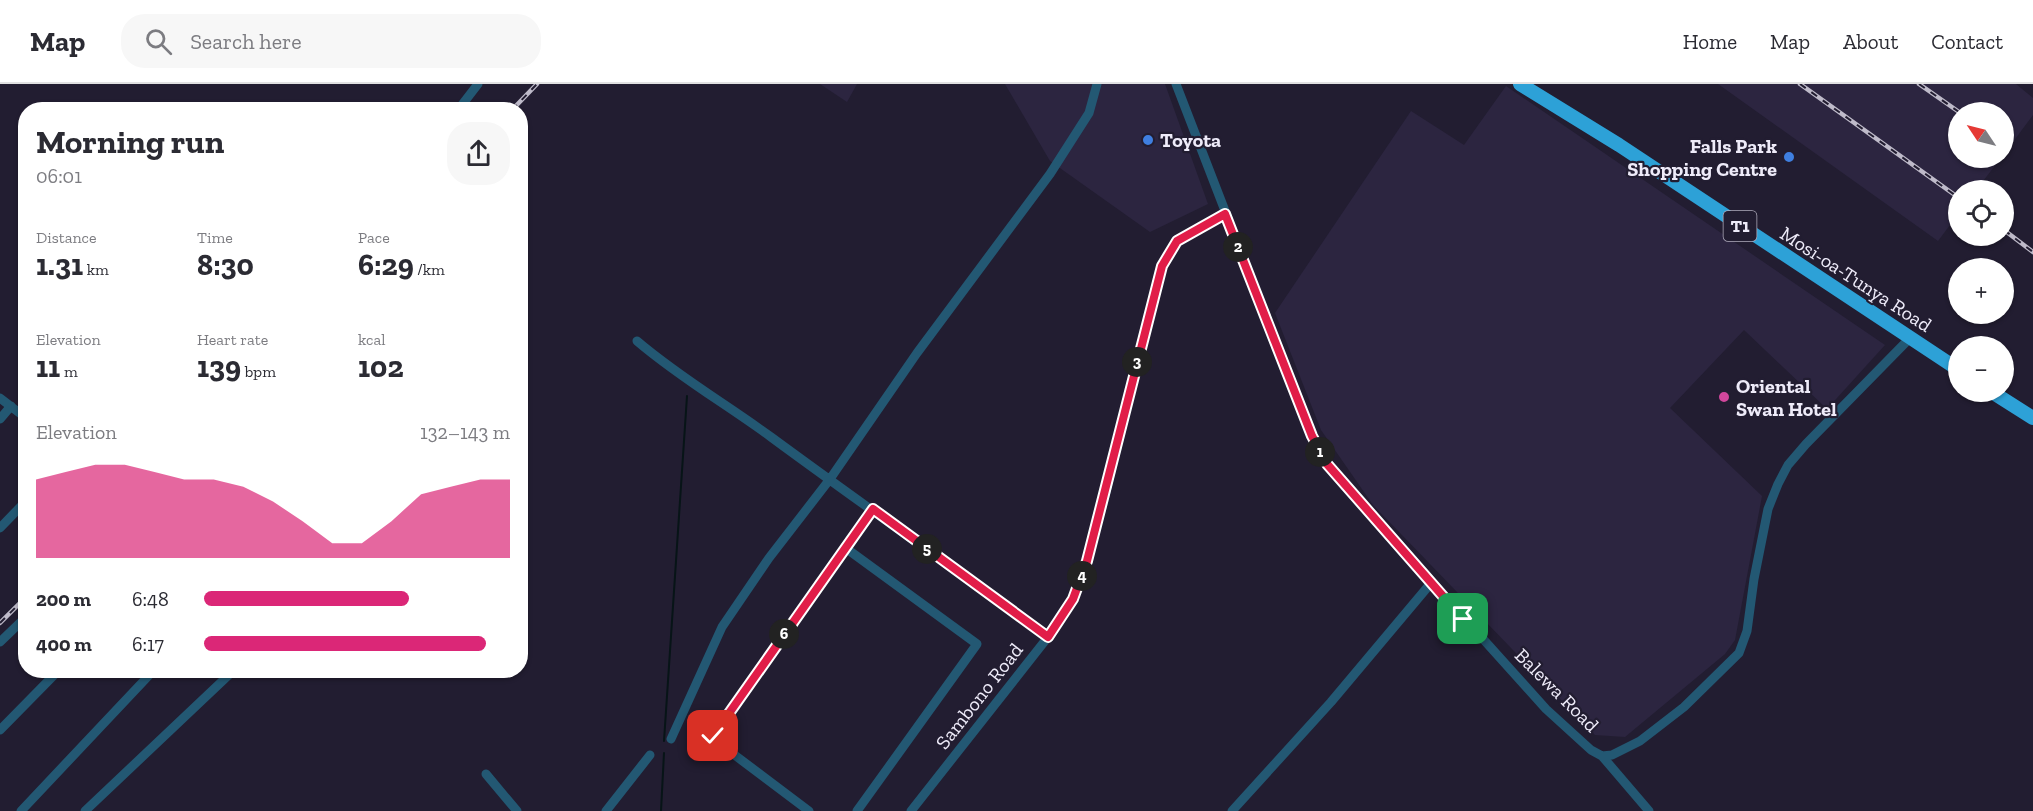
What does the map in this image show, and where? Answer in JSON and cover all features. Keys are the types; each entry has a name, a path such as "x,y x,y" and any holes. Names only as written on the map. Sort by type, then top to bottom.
{"highway":[{"name":"Mosi-oa-Tunya Road","path":"1520,84 1619,145 1948,363"},
{"path":"2008,402 2033,418"}],"street":[{"path":"464,102 478,84"},
{"path":"671,739 722,627 769,558 830,479 917,353 1055,166 1089,113 1097,84"},
{"name":"Balewa Road","path":"1176,84 1312,436 1327,464 1431,584 1546,709 1582,742 1602,756 1612,755 1640,741 1684,707 1738,653 1748,631 1754,579 1768,509 1788,465 1910,338"},
{"name":"Sambono Road","path":"911,811 1048,637 1073,599 1087,561 1162,266 1177,241 1225,214"},
{"path":"637,340 670,369 873,509 1048,637"},
{"path":"0,398 18,411"},
{"path":"0,419 12,406"},
{"path":"0,528 18,509"},
{"path":"809,811 716,741 713,736 873,509"},
{"path":"847,549 977,644 857,811"},
{"path":"1232,811 1331,702 1431,584"},
{"path":"0,642 18,625"},
{"path":"0,730 51,678"},
{"path":"21,811 146,678"},
{"path":"85,811 226,678"},
{"path":"606,811 650,755"},
{"path":"1602,756 1649,811"},
{"path":"486,774 517,811"}],"shaded area":[{"path":"820,84 857,84 847,102"},
{"path":"1005,84 1165,84 1208,204 1150,232 1050,161"},
{"path":"1718,84 2016,84 2033,98 2033,115 2014,141 2014,102 1948,102 1948,168 1993,168 1984,180 1948,180 1948,228 1938,241"},
{"path":"1506,86 1885,345 1827,409 1744,330 1670,408 1762,496 1735,640 1725,654 1625,737 1595,735 1373,505 1321,430 1275,313 1411,111 1464,145"}],"waterway":[{"path":"664,741 687,396"},
{"path":"661,811 664,753"}],"railway":[{"path":"520,102 537,84"},
{"path":"1800,84 1948,190"},
{"path":"1919,84 1948,104"},
{"path":"2014,238 2033,252"},
{"path":"0,623 18,605"}],"place":[{"name":"Toyota","path":"1148,140"},
{"name":"Falls Park Shopping Centre","path":"1789,157"},
{"name":"Oriental Swan Hotel","path":"1724,397"}],"route":[{"path":"713,736 715,730 847,549 873,509 1048,637 1073,599 1087,561 1162,266 1168,252 1177,241 1225,214 1312,436 1327,464 1463,619"}]}
